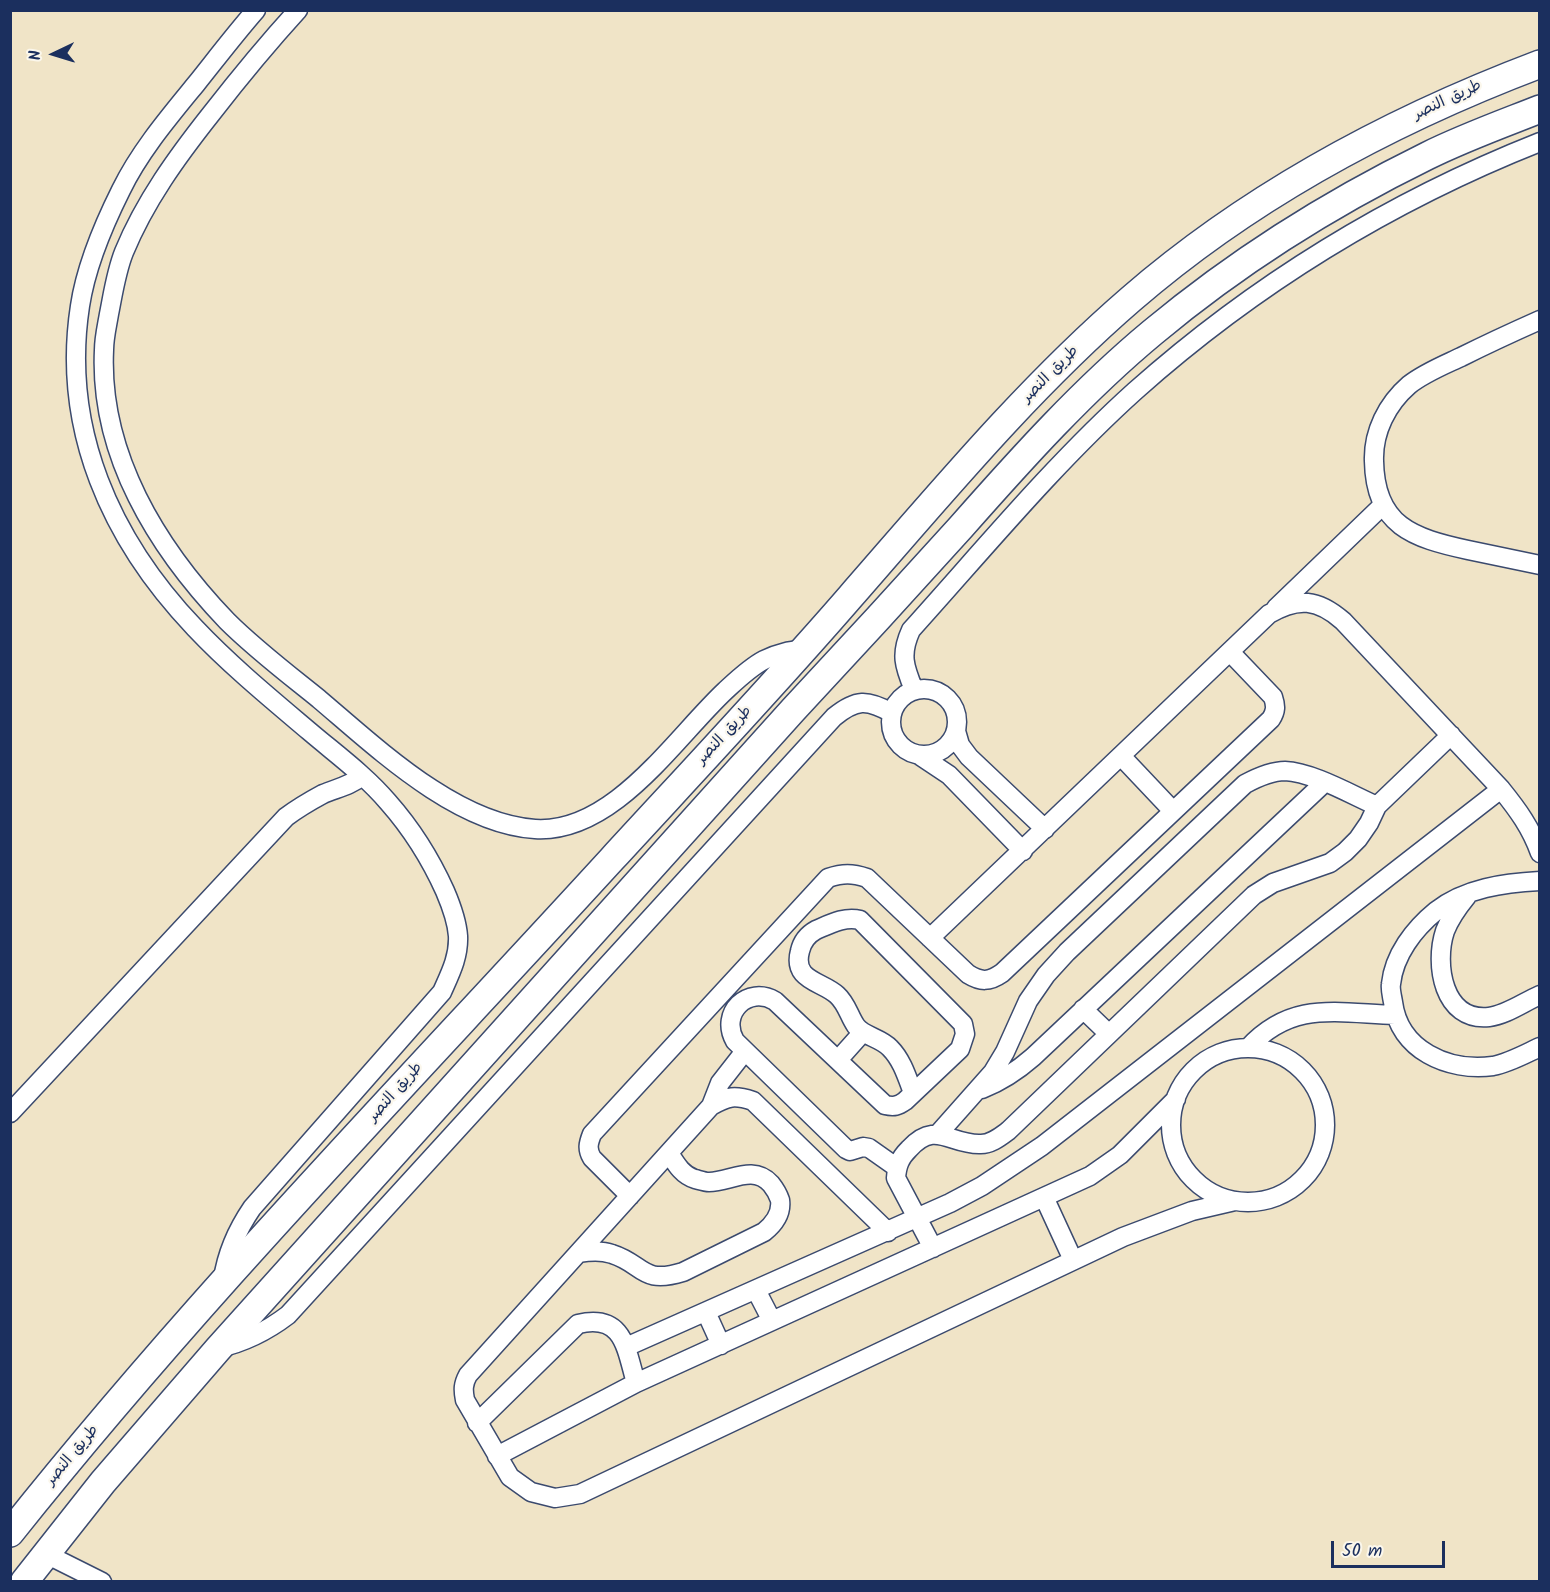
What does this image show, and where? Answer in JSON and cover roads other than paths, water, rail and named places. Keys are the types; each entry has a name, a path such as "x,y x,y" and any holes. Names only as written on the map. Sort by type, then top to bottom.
{"highway":[{"name":"طريق النصر","path":"10,1533 74,1453 223,1284 490,989 805,649 988,437 1066,359 1132,298 1217,231 1291,181 1413,117 1539,63"},
{"name":"طريق النصر","path":"24,1581 111,1473 218,1349 1020,461 1109,372 1152,333 1234,269 1310,218 1429,154 1539,109"}],"street":[{"path":"223,1284 229,1252 252,1208 442,992 455,963 458,935 452,909 437,873 387,800 230,663 194,627 162,590 126,537 96,477 82,427 76,386 76,345 81,304 104,228 122,187 168,118 256,10"},
{"path":"298,10 257,55 159,183 122,255 113,291 104,348 105,401 117,450 147,517 200,592 261,652 419,780 448,800 472,812 512,825 539,829 571,825 604,810 640,779 706,709 753,666 778,654 805,649"},
{"path":"914,690 903,659 905,644 911,630 1070,455 1135,392 1204,333 1277,279 1354,231 1434,188 1539,142"},
{"path":"1539,320 1432,370 1410,385 1391,404 1378,428 1374,455 1374,481 1383,505 1396,523 1414,536 1435,543 1539,565"},
{"path":"930,938 1383,505"},
{"path":"1269,614 1284,606 1300,602 1316,604 1331,610 1501,789 1533,832 1539,853"},
{"path":"630,1196 592,1158 588,1151 588,1142 592,1134 828,878 841,873 867,878 968,974 979,980 992,980 1275,713 1276,705 1273,697 1230,652"},
{"path":"1023,851 949,776 919,755 908,752 899,745 890,724 896,703 904,695 914,690 926,689 947,698 954,708 960,745 969,757 1045,829"},
{"path":"218,1349 255,1337 288,1315 834,717 847,707 862,702 878,705 892,713"},
{"path":"332,750 352,727"},
{"path":"919,755 942,750 956,731"},
{"path":"933,1248 896,1178 896,1167 901,1157 916,1141 926,1135 938,1134 981,1145 996,1140 1008,1131 1254,895 1273,884 1330,863 1345,852 1369,823 1377,806 1451,735"},
{"path":"1121,756 1173,811"},
{"path":"938,1134 978,1090 999,1062 1028,1001 1046,975 1067,952 1245,783 1264,774 1284,771 1305,774 1377,806"},
{"path":"10,1113 286,817 310,801 346,787 362,776"},
{"path":"978,1090 1016,1071 1324,783"},
{"path":"626,1347 888,1232 982,1186 1042,1146 1501,789"},
{"path":"1539,881 1506,883 1470,893 1437,910 1415,930 1399,955 1391,984 1395,1015 1404,1035 1423,1051 1445,1062 1469,1067 1494,1065 1539,1047"},
{"path":"1470,893 1455,910 1445,931 1441,954 1442,977 1449,998 1460,1010 1474,1017 1490,1017 1539,995"},
{"path":"896,1167 869,1148 863,1147 850,1151 846,1149 745,1051 731,1033 729,1025 731,1017 747,999 756,995 766,996 776,1001 885,1105 892,1107 899,1105 913,1093 960,1048 965,1034 963,1024 860,920 851,918 820,929 806,938 798,955 800,965 804,975 812,982 836,994 845,1004 856,1026 891,1048 898,1057 913,1093"},
{"path":"1083,1009 1109,1034"},
{"path":"1248,1048 1259,1035 1272,1026 1300,1014 1315,1012 1395,1015"},
{"path":"838,1060 863,1032"},
{"path":"1248,1048 1274,1052 1298,1066 1307,1076 1320,1099 1324,1112 1324,1132 1315,1164 1298,1184 1287,1192 1262,1201 1235,1201 1222,1198 1204,1188 1189,1175 1172,1139 1172,1119 1176,1099 1181,1087 1198,1066 1222,1052 1248,1048"},
{"path":"711,1106 720,1083 745,1051"},
{"path":"888,1232 753,1101 739,1096 724,1098 711,1106 468,1375 464,1383 465,1400 510,1477 531,1492 555,1498 580,1494 1155,1223 1235,1201"},
{"path":"497,1456 636,1383 1089,1176 1120,1155 1176,1099"},
{"path":"579,1253 596,1251 614,1254 641,1272 654,1276 669,1276 683,1272 764,1232 773,1224 779,1214 780,1202 776,1190 768,1181 758,1175 746,1174 709,1182 692,1178 678,1168 669,1153"},
{"path":"1044,1197 1074,1260"},
{"path":"756,1290 772,1322"},
{"path":"705,1312 721,1345"},
{"path":"477,1423 578,1324 593,1320 608,1323 619,1333 626,1347 636,1383"},
{"path":"46,1554 102,1581"}]}
